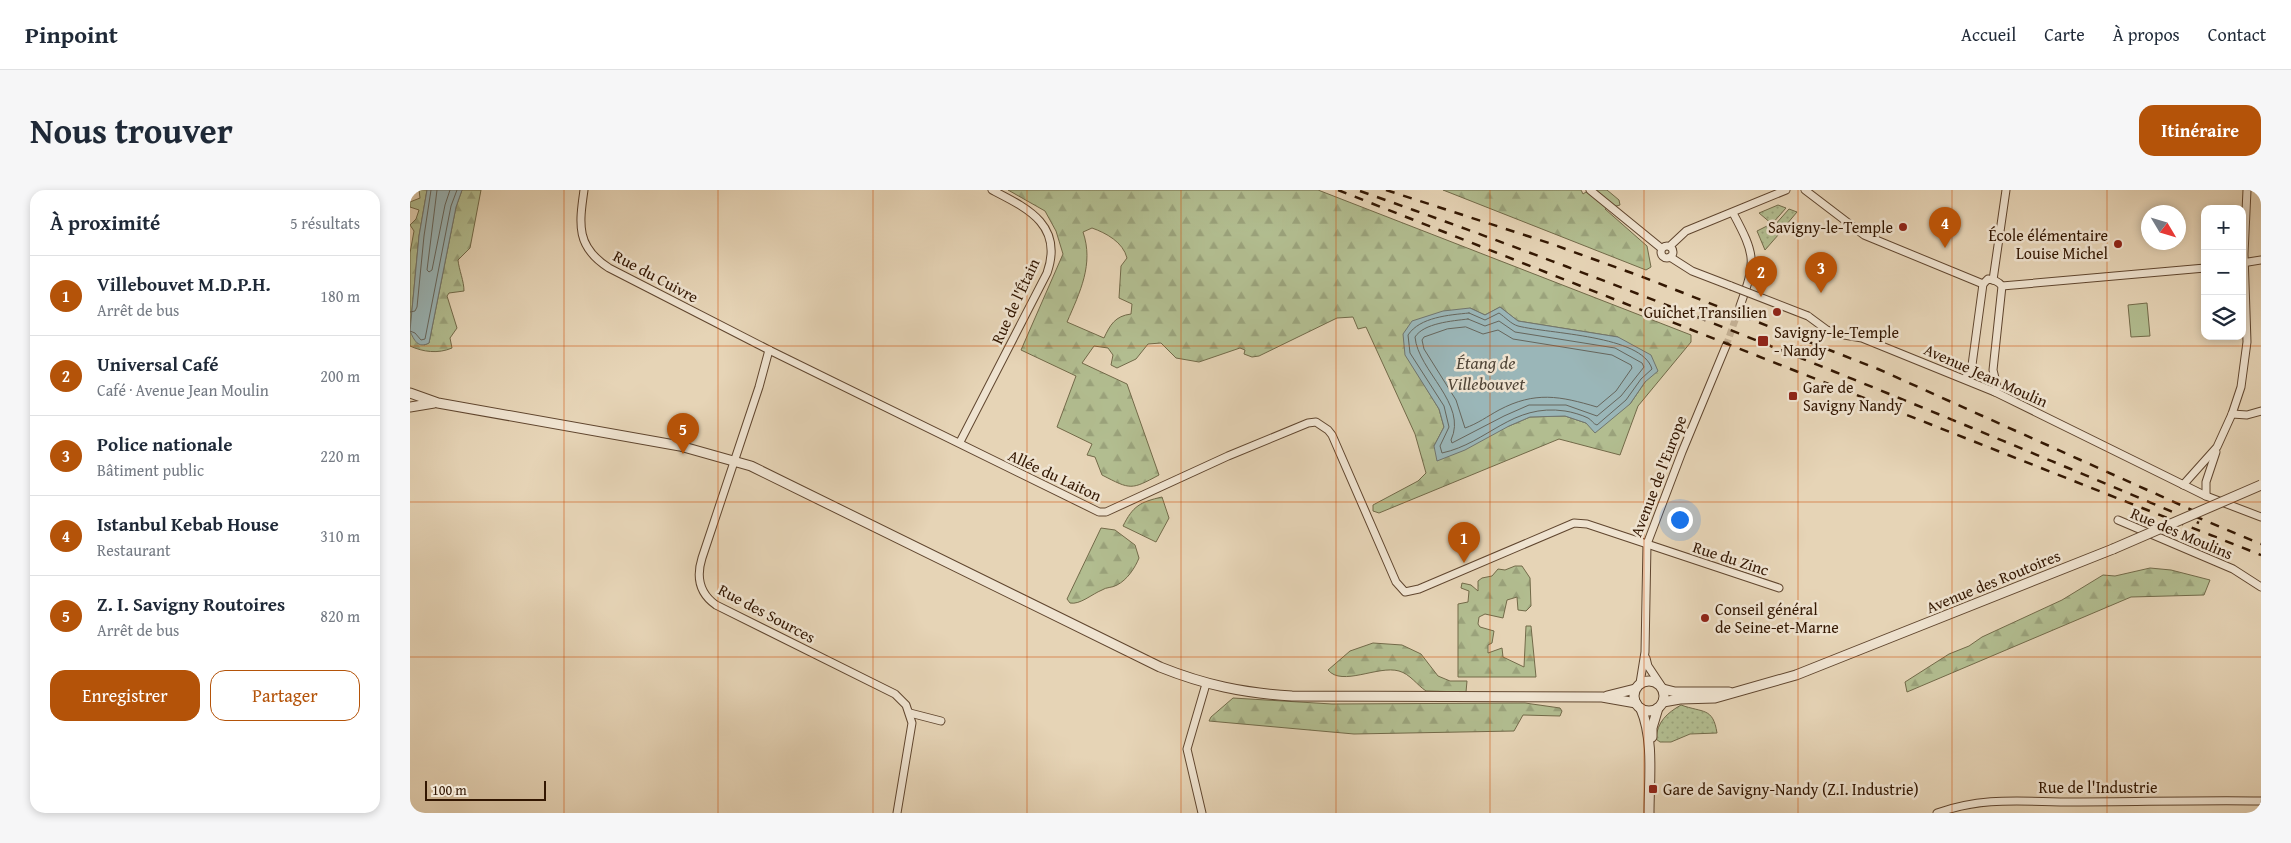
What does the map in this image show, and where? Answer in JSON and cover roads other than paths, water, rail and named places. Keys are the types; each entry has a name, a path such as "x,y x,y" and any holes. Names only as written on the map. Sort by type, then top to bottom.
{"street":[{"name":"Rue du Cuivre","path":"584,190 580,229 588,249 596,259 609,268 769,350"},
{"name":"Rue de l'Étain","path":"960,442 1044,279 1050,259 1049,237 1038,218 1023,206 992,190"},
{"path":"1590,190 1661,248 1662,256 1670,257 1673,251 1670,246"},
{"path":"1661,248 1670,246 1686,231 1786,190"},
{"path":"1805,190 1864,235 1983,284"},
{"path":"1993,280 2006,190"},
{"path":"2243,250 2247,190"},
{"path":"1733,213 1752,255 1752,269 1740,306"},
{"name":"Avenue Jean Moulin","path":"1670,257 1692,271 1808,316 1827,330 1862,338 1995,392 2206,496 2261,517"},
{"path":"2246,262 2261,260"},
{"path":"2002,286 2006,284 2201,268"},
{"path":"1965,379 1972,365 1983,284 1988,280 1993,280 2002,286"},
{"path":"1995,392 1997,386 1993,370 2002,286"},
{"path":"2206,496 2206,482 2217,447 2232,414 2241,386 2247,342 2245,295"},
{"name":"Avenue de l'Europe","path":"1638,686 1645,652 1647,544 1682,452 1726,346"},
{"name":"Allée du Laiton","path":"769,350 960,442 1099,512 1106,512 1228,456 1308,423 1316,422 1332,435 1396,582 1405,592"},
{"name":"Rue des Sources","path":"769,350 759,387 699,569 703,593 716,605 895,694 906,705 910,713"},
{"path":"410,393 438,403 680,446 734,460 770,474 821,498 1160,667 1206,684 1246,693 1292,696 1602,697 1638,706 1649,711 1661,705"},
{"path":"410,407 438,403"},
{"path":"2232,414 2247,415 2261,411"},
{"path":"2183,484 2217,447"},
{"name":"Avenue des Routoires","path":"1661,705 1680,699 1715,698 1796,675 2113,549 2261,485"},
{"name":"Rue des Moulins","path":"2118,520 2217,562 2261,587"},
{"name":"Rue du Zinc","path":"1405,592 1419,589 1574,523 1588,524 1779,588"},
{"name":"Avenue de l'Europe","path":"1645,652 1648,666 1661,687"},
{"path":"1602,697 1638,686 1649,680 1661,687 1661,705 1652,728 1649,757"},
{"path":"1202,813 1187,749 1206,684"},
{"path":"1638,686 1638,706 1646,724 1649,757 1649,813"},
{"name":"Avenue des Routoires","path":"1661,687 1675,692 1716,690 1731,692"},
{"path":"897,813 912,723 910,713 941,721"},
{"name":"Rue de l'Industrie","path":"1936,813 1980,802 2004,800 2261,801"}],"water":[{"path":"427,190 462,190 456,207 429,343 422,345 415,340 410,331 419,236"},
{"name":"Étang de Villebouvet","path":"1500,307 1518,321 1618,337 1651,355 1658,371 1645,382 1630,404 1595,433 1586,423 1565,416 1530,417 1465,450 1437,461 1434,446 1444,427 1439,409 1405,355 1403,334 1412,321 1443,311 1470,308 1485,315"}],"tunnel":[{"path":"1726,346 1740,306"}],"railway":[{"path":"1338,190 2261,555"},
{"path":"1386,190 1549,243 1640,276 1878,369 2203,515"},
{"path":"1360,191 1677,309 1991,436 2199,523"},
{"path":"2194,516 2261,544"}],"place":[{"name":"Savigny-le-Temple","path":"1903,227"},
{"name":"École élémentaire Louise Michel","path":"2118,244"},
{"name":"Istanbul Kebab House","path":"1945,248"},
{"name":"Police nationale","path":"1821,293"},
{"name":"Universal Café","path":"1761,297"},
{"name":"Guichet Transilien","path":"1777,312"},
{"name":"Savigny-le-Temple - Nandy","path":"1763,341"},
{"name":"Gare de Savigny Nandy","path":"1793,396"},
{"name":"Z. I. Savigny Routoires","path":"683,454"},
{"name":"Villebouvet M.D.P.H.","path":"1464,563"},
{"name":"Conseil général de Seine-et-Marne","path":"1705,618"},
{"name":"Gare de Savigny-Nandy (Z.I. Industrie)","path":"1653,789"}]}
